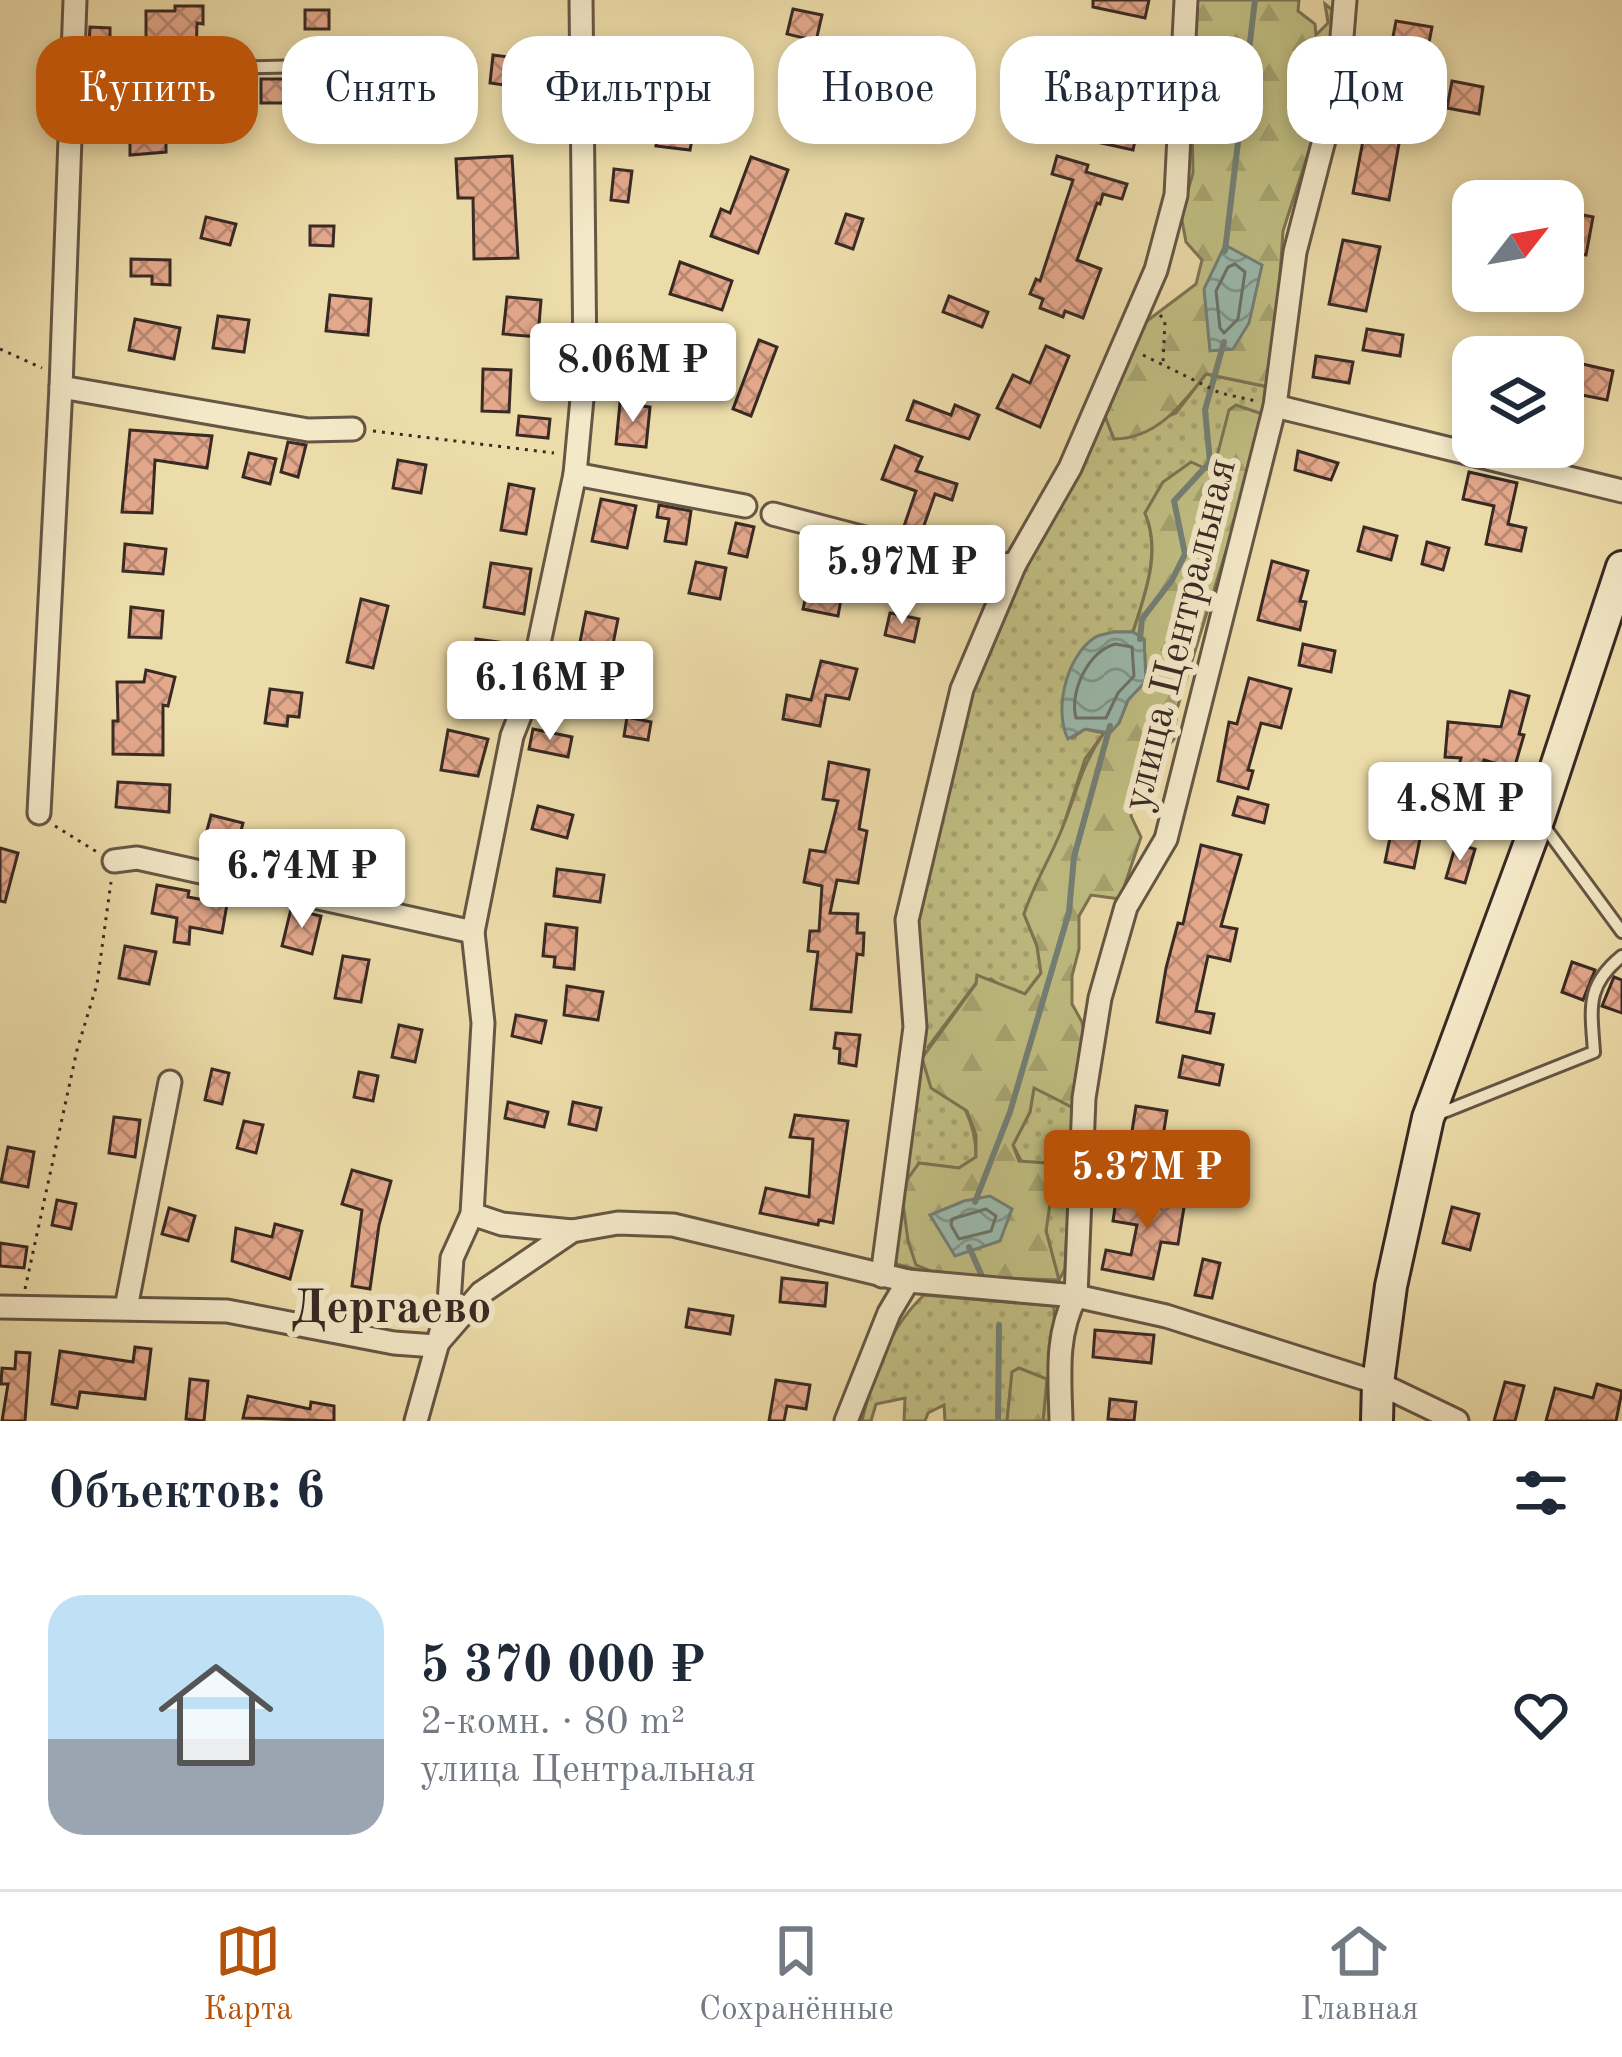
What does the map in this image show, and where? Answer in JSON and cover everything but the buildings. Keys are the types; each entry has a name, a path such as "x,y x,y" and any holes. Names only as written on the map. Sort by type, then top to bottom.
{"main road":[{"path":"1377,1421 1391,1286 1428,1118 1539,818 1622,567"}],"street":[{"path":"73,36 75,0"},
{"path":"416,1421 449,1303 452,1258 472,1214 483,1023 472,932 512,736 527,695 575,474 585,366 581,0"},
{"path":"882,1276 915,1027 907,920 962,689 1015,565 1070,468 1156,270 1176,195 1186,0"},
{"name":"улица Центральная","path":"1061,1421 1061,1349 1065,1316 1076,1296 1084,1098 1100,998 1126,907 1166,839 1275,406 1294,252 1338,86 1345,0"},
{"path":"39,813 70,144"},
{"path":"62,387 308,430 353,429"},
{"path":"1275,406 1622,491"},
{"path":"575,474 745,506"},
{"path":"773,514 976,567 1015,565"},
{"path":"114,861 137,858 472,932"},
{"path":"126,1308 170,1082"},
{"path":"472,1214 502,1224 572,1232 618,1222 673,1225 908,1281 1076,1296 1166,1316 1378,1383 1457,1421"},
{"path":"435,1346 482,1293 572,1232"},
{"path":"846,1421 875,1345 908,1281"},
{"path":"0,1307 226,1311 435,1346"}],"lane":[{"path":"1539,818 1622,932"},
{"path":"1428,1118 1594,1052 1591,1002 1602,973 1622,956"}],"path":[{"path":"1145,297 1165,321 1163,365"},
{"path":"1125,346 1220,393 1275,406"},
{"path":"0,349 42,368 62,387"},
{"path":"353,429 554,453 575,474"},
{"path":"23,1296 76,1050 97,984 114,861 67,836 39,813"}],"green space":[{"path":"1197,0 1299,0 1298,11 1315,24 1316,35 1328,23 1325,4 1336,13 1332,36 1287,36 1287,144 1311,144 1283,231 1269,387 1206,374 1155,427 1114,439 1105,416 1139,327 1196,284 1202,260 1186,242 1181,215 1193,173 1192,144 1263,144 1263,36 1194,36"},
{"path":"1206,374 1268,387 1268,416 1213,472 1163,482 1145,513 1151,558 1133,632 1114,632 1065,694 1064,722 1072,738 1085,729 1104,733 1085,759 1062,830 1024,914 1037,946 1041,973 1025,994 991,979 976,983 928,1047 967,1113 976,1157 959,1168 919,1163 943,1276 896,1264 892,1243 913,920 972,690 1001,608 1105,416 1114,439 1176,413"},
{"path":"1236,405 1268,416 1177,709 1174,739 1136,782 1131,816 1141,837 1120,899 1091,895 1079,916 1072,1004 1082,1022 1087,1049 1074,1108 1034,1088 1030,1112 1013,1145 1019,1161 1047,1163 1054,1177 1046,1231 1059,1280 943,1276 916,1265 901,1188 919,1163 959,1168 976,1157 976,1135 967,1111 931,1088 922,1058 976,984 977,975 1025,994 1041,973 1037,946 1024,914 1089,759 1146,681 1144,639 1133,632 1152,558 1145,513 1163,482 1191,462 1213,472 1229,410"},
{"path":"1034,1087 1073,1108 1065,1269 1059,1280 1046,1231 1048,1213 1013,1145 1030,1112"},
{"path":"924,1295 1054,1306 1057,1421 1043,1421 1047,1379 1012,1373 1007,1421 945,1421 944,1405 928,1413 925,1421 904,1421 905,1398 876,1404 871,1421 862,1421 884,1353 901,1322"},
{"path":"1019,1368 1047,1379 1043,1421 1007,1421 1012,1372"}],"water":[{"path":"1225,245 1262,265 1249,323 1233,349 1210,351 1204,289"},
{"path":"1133,632 1144,639 1146,681 1128,700 1110,733 1085,729 1068,739 1062,700 1069,672 1094,638"},
{"path":"990,1196 1012,1209 1000,1241 955,1256 930,1215"}],"waterway":[{"path":"1225,251 1255,0"},
{"path":"1140,639 1142,619 1185,554 1174,501 1210,462 1205,410 1224,342"},
{"path":"975,1202 1010,1112 1069,912 1074,857 1110,726"},
{"path":"969,1247 986,1285"},
{"path":"998,1421 999,1325"}],"district":[{"name":"Дергаево","path":"391,1305"}]}
